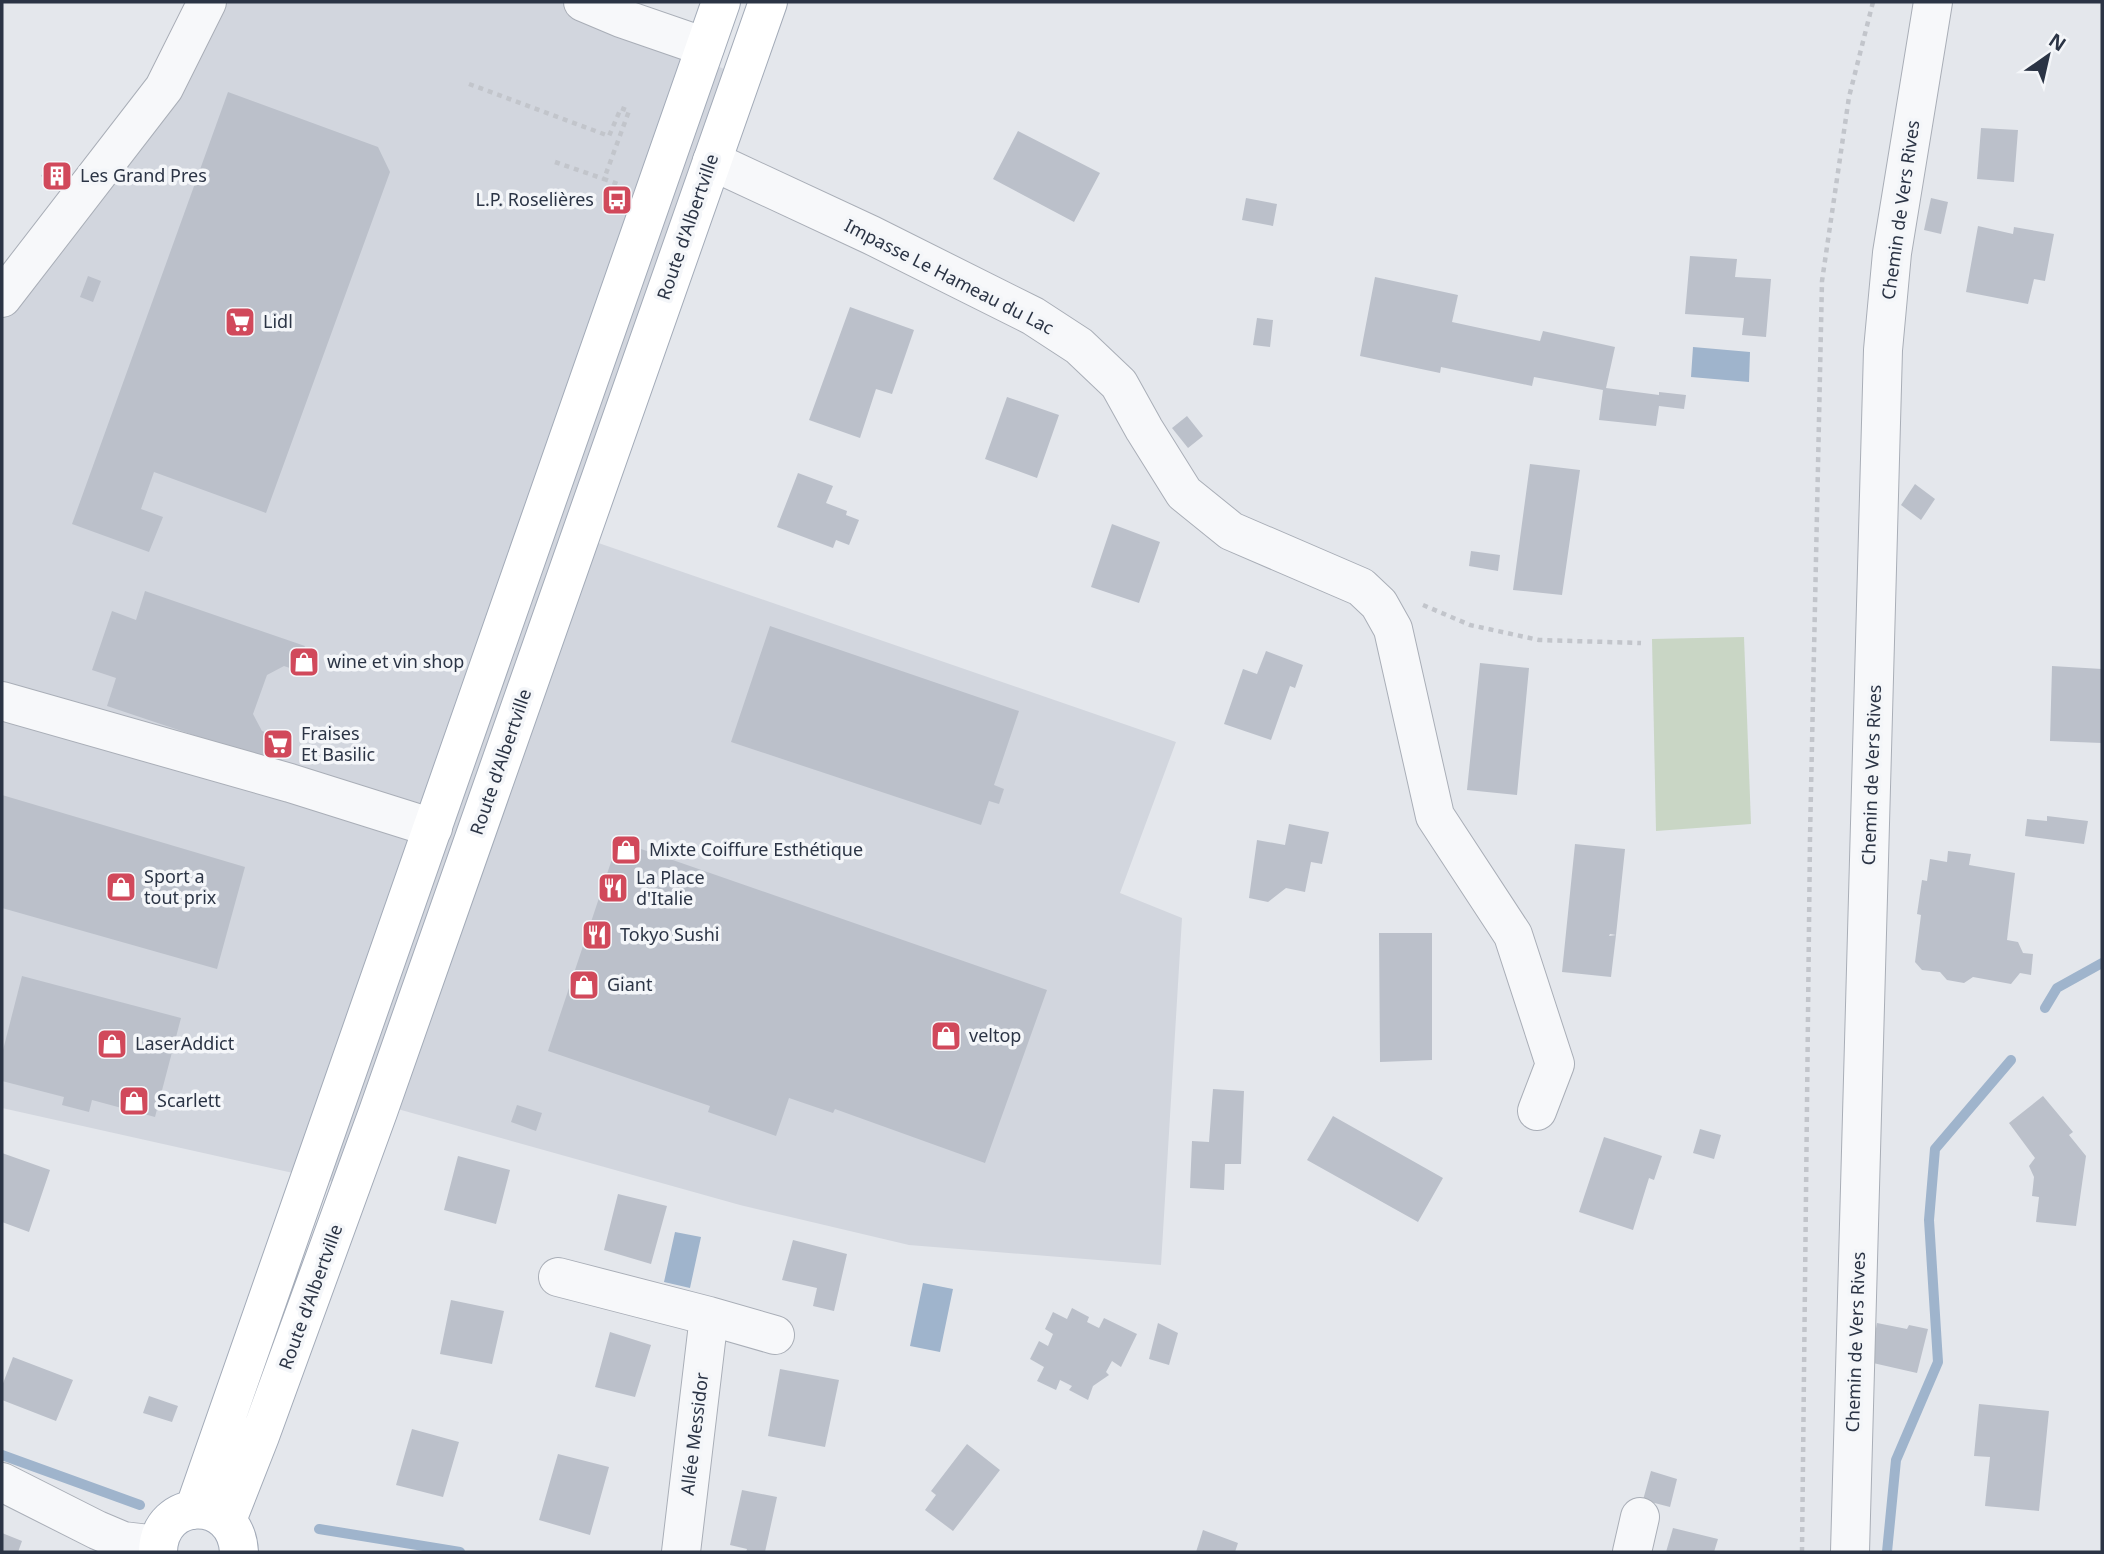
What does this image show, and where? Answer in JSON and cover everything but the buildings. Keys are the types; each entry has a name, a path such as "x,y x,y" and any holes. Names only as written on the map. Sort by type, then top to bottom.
{"main road":[{"path":"158,1548 166,1525 174,1517 229,1537 433,828 721,2"},
{"name":"Route d'Albertville","path":"229,1537 260,1436 378,1112 768,2"},
{"path":"671,144 712,161"}],"street":[{"path":"2,298 164,88 207,2"},
{"path":"583,2 705,47"},
{"name":"Chemin de Vers Rives","path":"1850,1552 1883,351 1892,253 1933,2"},
{"name":"Impasse Le Hameau du Lac","path":"712,161 1033,316 1079,346 1119,384 1184,493 1231,531 1361,587 1379,604 1393,629 1435,817 1513,935 1555,1064 1537,1111"},
{"path":"2,701 290,783 433,828"},
{"path":"558,1278 775,1335"},
{"name":"Allée Messidor","path":"681,1552 709,1317"},
{"path":"2,1482 97,1530 124,1541 158,1548"}],"path":[{"path":"1802,1552 1810,837 1822,281 1849,97 1873,2"},
{"path":"469,84 609,136 621,108 629,111 604,179"},
{"path":"555,163 653,195"},
{"path":"1379,604 1406,597 1470,625 1539,640 1641,643"}],"shaded area":[{"path":"218,2 564,2 748,79 581,537 1176,742 1120,893 1182,918 1161,1265 909,1245 740,1205 387,1106 360,1188 2,1108 2,320 171,95"}],"green space":[{"path":"1744,637 1751,824 1656,831 1652,639"}],"water":[{"path":"1693,347 1750,352 1749,382 1691,377"},
{"path":"675,1232 701,1237 690,1288 664,1282"},
{"path":"923,1283 953,1289 940,1352 910,1346"}],"waterway":[{"path":"2045,1008 2057,988 2102,963"},
{"path":"1887,1552 1896,1460 1938,1362 1929,1220 1935,1149 2011,1060"},
{"path":"2,1455 140,1505"},
{"path":"319,1529 460,1552"}],"place":[{"name":"Les Grand Pres","path":"57,176"},
{"name":"L.P. Roselières","path":"617,200"},
{"name":"Lidl","path":"240,322"},
{"name":"wine et vin shop","path":"304,662"},
{"name":"Fraises Et Basilic","path":"278,744"},
{"name":"Mixte Coiffure Esthétique","path":"626,850"},
{"name":"Sport a tout prix","path":"121,887"},
{"name":"La Place d'Italie","path":"613,888"},
{"name":"Tokyo Sushi","path":"597,935"},
{"name":"Giant","path":"584,985"},
{"name":"veltop","path":"946,1036"},
{"name":"LaserAddict","path":"112,1044"},
{"name":"Scarlett","path":"134,1101"}]}
